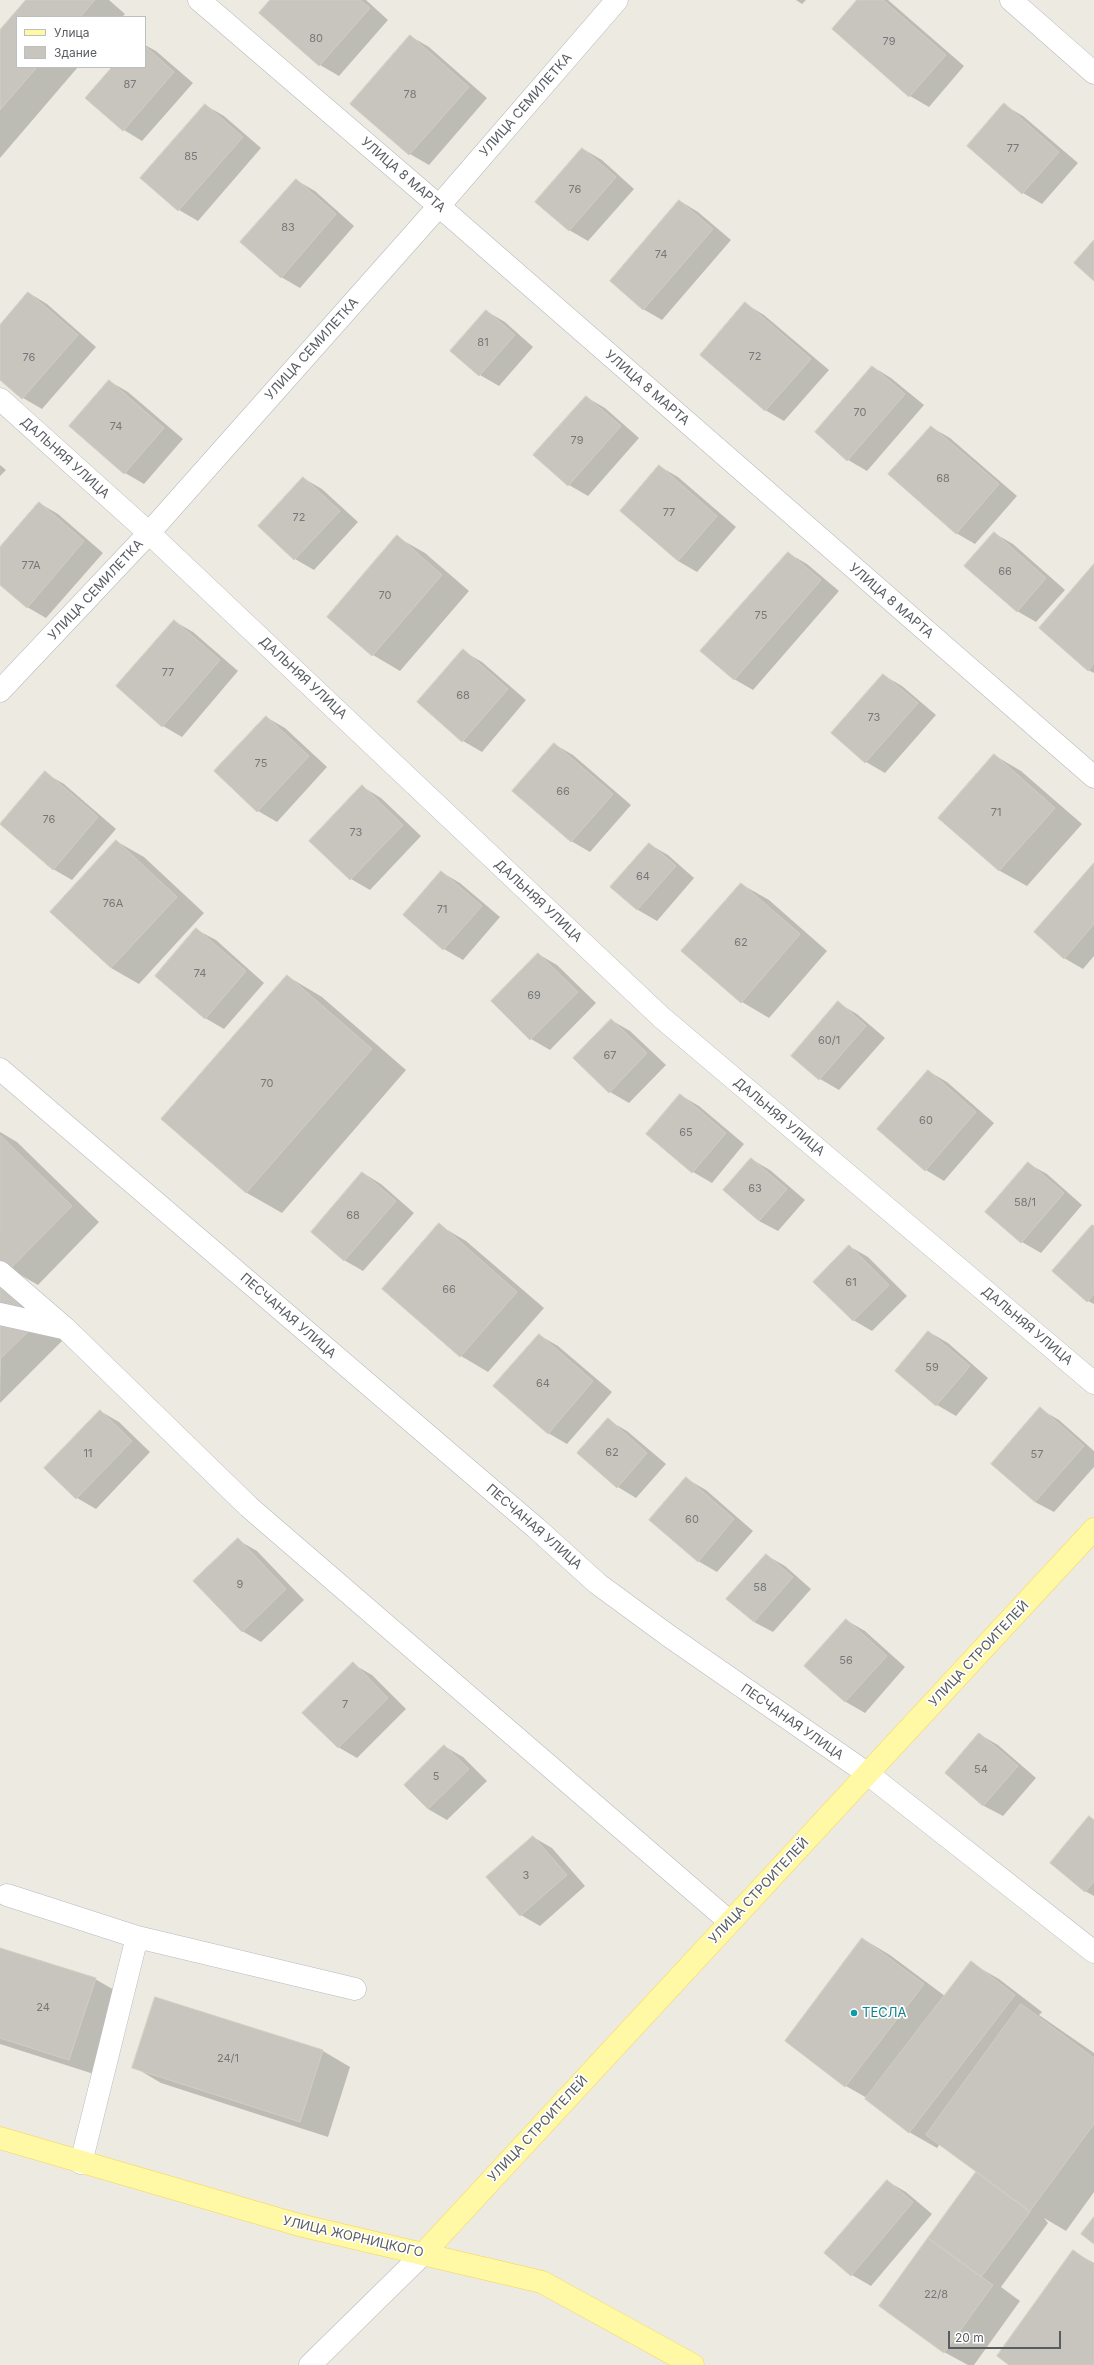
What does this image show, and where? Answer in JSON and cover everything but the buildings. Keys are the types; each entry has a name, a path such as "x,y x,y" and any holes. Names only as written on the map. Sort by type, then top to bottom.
{"main road":[{"name":"УЛИЦА СТРОИТЕЛЕЙ","path":"423,2254 1094,1529"},
{"name":"УЛИЦА ЖОРНИЦКОГО","path":"0,2138 81,2163 299,2225 542,2282 693,2365"}],"street":[{"name":"УЛИЦА 8 МАРТА","path":"199,0 439,206 1094,777"},
{"name":"УЛИЦА СЕМИЛЕТКА","path":"0,691 149,533 439,206 617,0"},
{"path":"1010,0 1094,73"},
{"name":"ДАЛЬНЯЯ УЛИЦА","path":"0,399 149,533 661,1017 1094,1383"},
{"name":"ПЕСЧАНАЯ УЛИЦА","path":"0,1069 536,1528 598,1584 669,1636 868,1774 1094,1952"},
{"path":"0,1272 65,1328 249,1507 730,1922"},
{"path":"0,1314 65,1328"},
{"path":"7,1895 137,1937 355,1989"},
{"path":"81,2163 137,1937"},
{"path":"310,2365 423,2254"}],"place":[{"name":"ТЕСЛА","path":"854,2013"}]}
